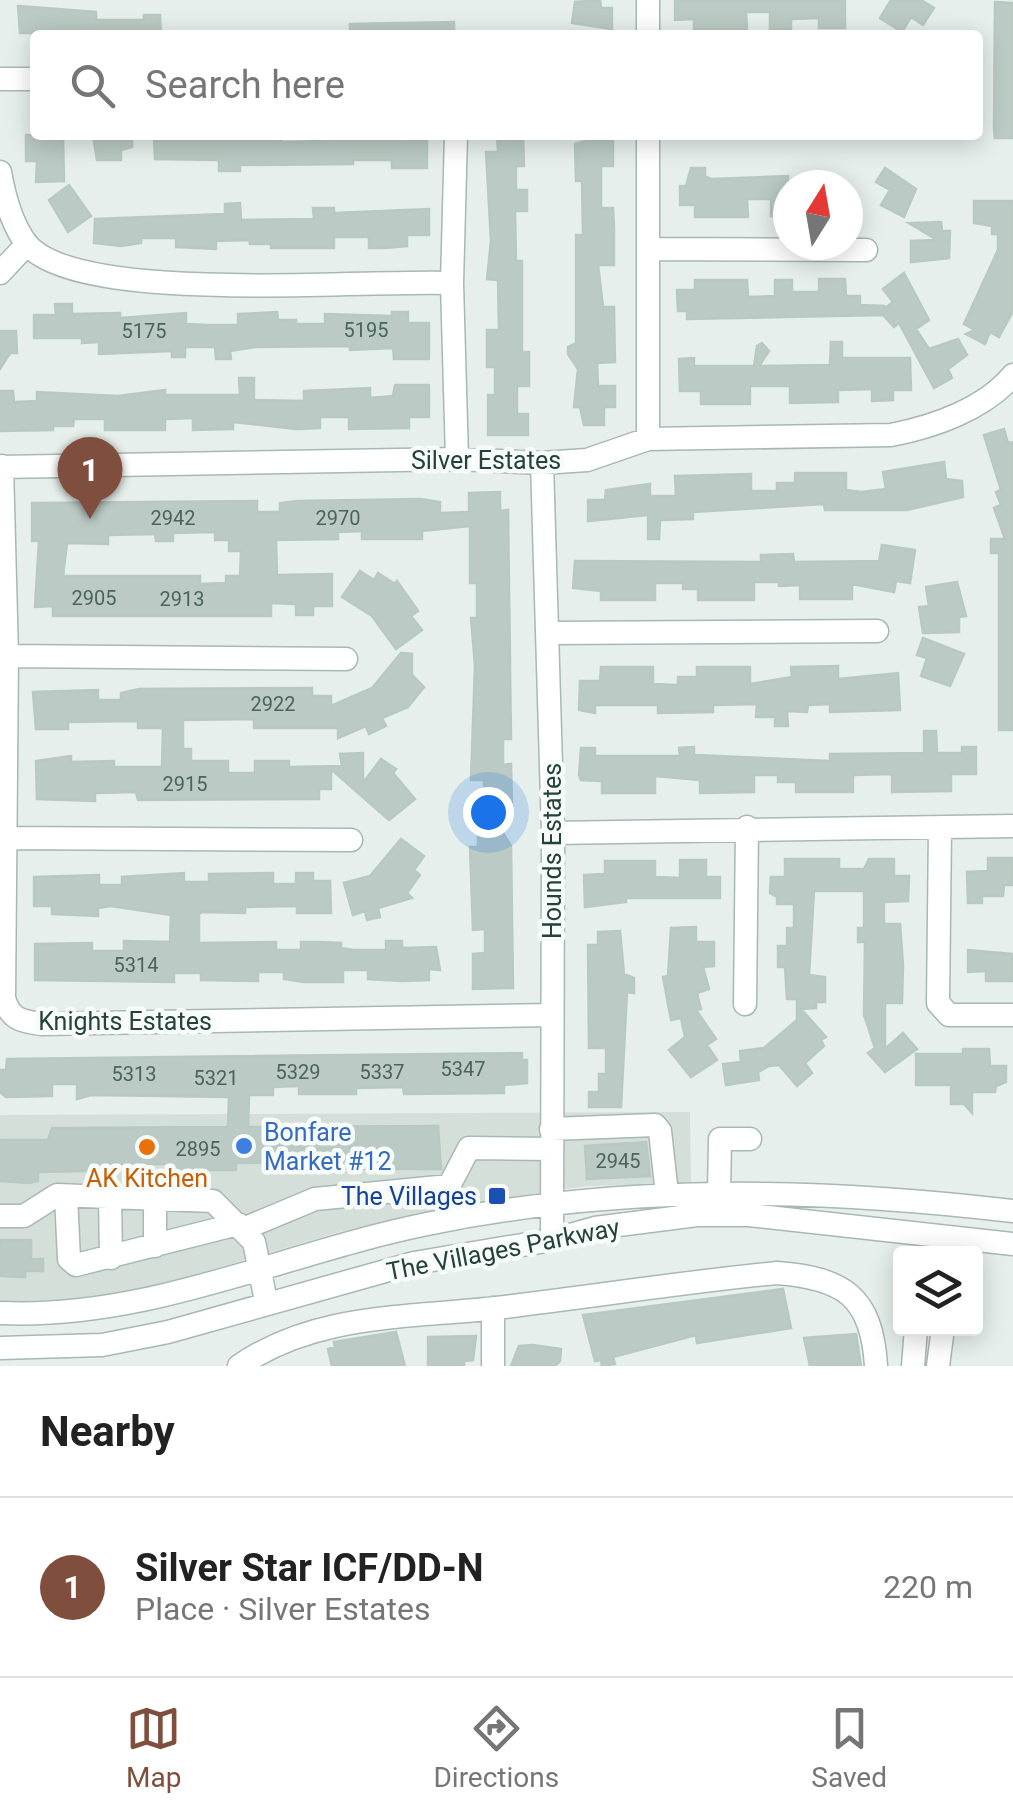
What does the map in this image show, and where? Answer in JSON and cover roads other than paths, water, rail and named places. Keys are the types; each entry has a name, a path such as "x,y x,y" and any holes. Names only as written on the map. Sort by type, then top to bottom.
{"street":[{"path":"648,0 648,30"},
{"path":"0,79 30,79"},
{"path":"456,140 452,283 457,459"},
{"path":"648,140 648,439"},
{"path":"0,172 5,198 27,244 69,270 135,282 452,283"},
{"path":"0,273 27,244"},
{"path":"650,248 866,250"},
{"name":"Silver Estates","path":"1,467 587,460 648,439 891,434 938,422 1011,382"},
{"name":"Hounds Estates","path":"542,463 553,833 552,1240"},
{"name":"Knights Estates","path":"1,467 7,656 4,998 8,1012 20,1021 552,1015"},
{"path":"550,633 878,631"},
{"path":"7,656 346,658"},
{"path":"553,833 1013,826"},
{"path":"745,1004 746,828"},
{"path":"940,828 938,1003 949,1015 1013,1015"},
{"path":"8,838 351,840"},
{"path":"66,1196 70,1259 76,1265 241,1226 315,1199 449,1186 469,1148 655,1124 660,1131 667,1194"},
{"path":"719,1192 720,1139 750,1139"},
{"name":"The Villages Parkway","path":"0,1314 34,1315 146,1302 262,1266 430,1223 554,1205 667,1194 817,1192 1013,1211"},
{"path":"0,1216 24,1216 57,1196 213,1201 254,1242 262,1266 266,1302"},
{"path":"110,1196 111,1258"},
{"path":"155,1197 155,1246"},
{"path":"920,1244 938,1202"},
{"path":"938,1202 945,1245"},
{"name":"The Villages Parkway","path":"0,1348 102,1345 168,1332 414,1263 552,1240 594,1228 697,1215 749,1215 920,1244 1013,1244"},
{"path":"238,1366 266,1348 316,1330 393,1314 493,1308 670,1283 777,1273 821,1276 853,1296 868,1318 876,1366"},
{"path":"492,1366 493,1308"},
{"path":"913,1366 915,1336"},
{"path":"938,1366 942,1336"}],"place":[{"name":"Silver Star ICF/DD-N","path":"90,519"},
{"name":"Bonfare Market #12","path":"244,1146"},
{"name":"AK Kitchen","path":"147,1147"},
{"name":"The Villages","path":"497,1196"}]}
